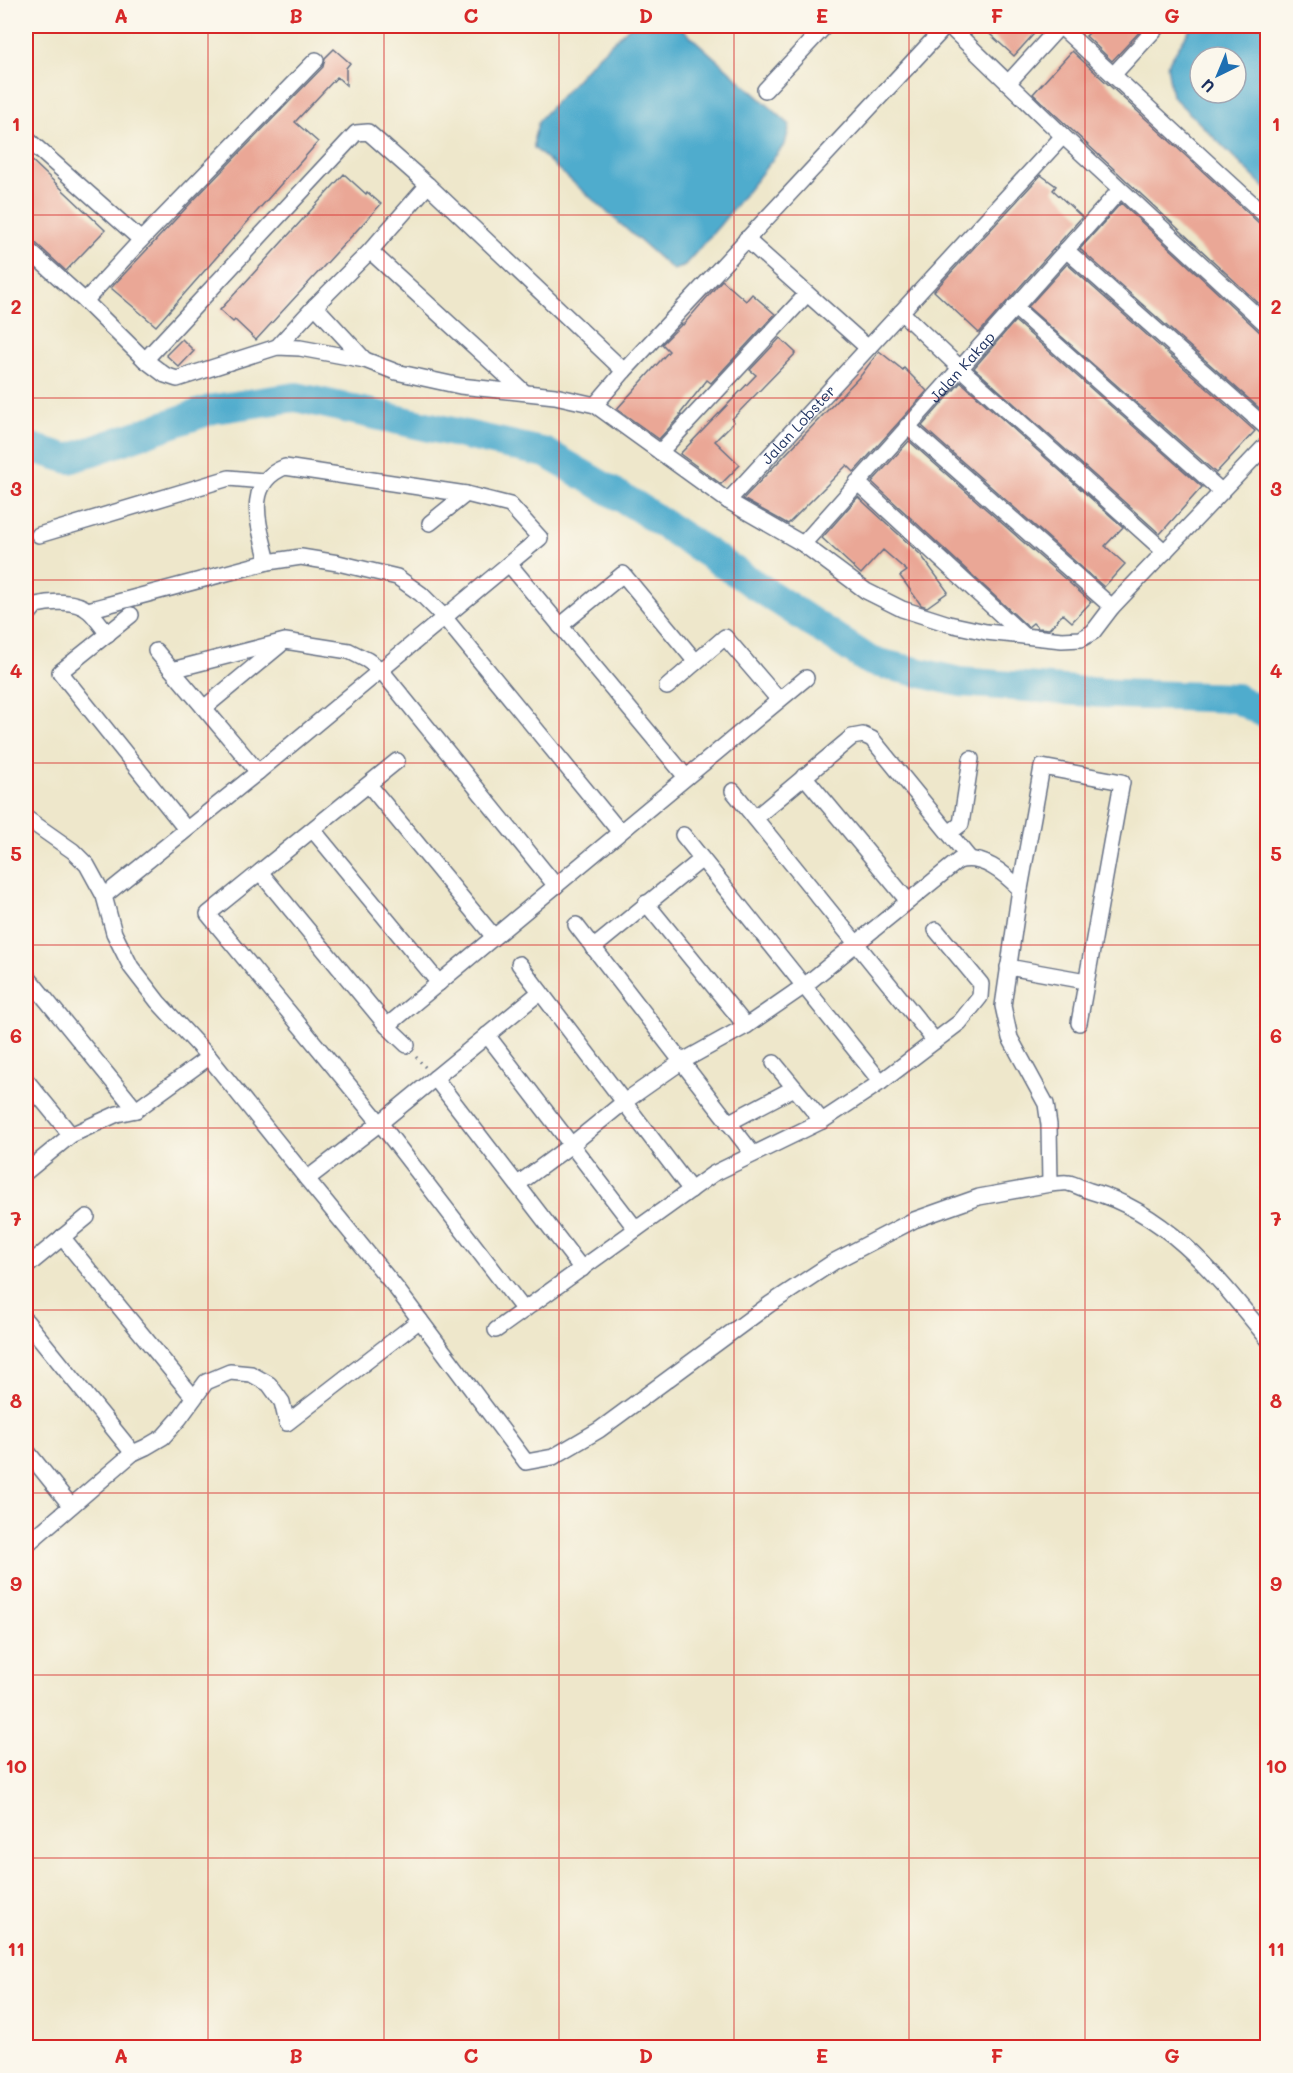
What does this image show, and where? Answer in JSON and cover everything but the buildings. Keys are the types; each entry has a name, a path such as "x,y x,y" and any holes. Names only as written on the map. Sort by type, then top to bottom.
{"street":[{"path":"595,405 624,370 746,239 948,26 1268,327"},
{"path":"1008,83 1060,26 1268,218"},
{"path":"1113,75 1158,26"},
{"path":"765,90 815,29"},
{"path":"85,301 316,60"},
{"path":"145,360 356,133 362,131 373,135 428,185 624,370"},
{"name":"Jalan Lobster","path":"728,501 1063,136"},
{"path":"26,138 141,240"},
{"path":"277,347 370,251 428,185"},
{"name":"Jalan Kakap","path":"803,544 1120,190"},
{"path":"746,239 867,348"},
{"path":"26,248 85,301 145,360 165,375 177,379 277,347 300,348 365,360 396,372 460,386 555,396 595,405 728,501 803,544 866,591 895,607 986,633 1062,640 1081,639 1093,632 1112,607 1268,443"},
{"path":"1066,250 1268,429"},
{"path":"370,251 524,392"},
{"path":"660,452 807,294"},
{"path":"315,306 365,360"},
{"path":"1014,307 1221,491"},
{"path":"901,312 1165,552"},
{"path":"907,426 1112,607"},
{"path":"104,896 540,538 510,505 466,494 285,467 273,471 263,481 258,495 257,513 268,561"},
{"path":"39,535 229,478 263,481"},
{"path":"857,482 1024,636"},
{"path":"430,523 466,494"},
{"path":"88,610 268,561 301,557 397,577 421,594 444,617 620,832"},
{"path":"509,564 686,777"},
{"path":"560,626 623,574 696,663"},
{"path":"26,622 27,616 36,605 49,602 68,603 88,610 108,634"},
{"path":"131,615 60,672 186,829"},
{"path":"668,687 725,637 779,700"},
{"path":"204,708 285,641"},
{"path":"172,670 285,641 349,651 368,660 380,669 556,886"},
{"path":"156,651 258,771"},
{"path":"387,1026 806,678"},
{"path":"755,818 852,737 863,735 872,739 969,858"},
{"path":"949,833 961,824 971,759"},
{"path":"398,761 208,914 380,1123 524,1310"},
{"path":"1050,1184 1049,1125 1046,1104 1010,1038 1003,1006 1020,889 1042,767 1122,782 1079,1023"},
{"path":"804,776 908,901"},
{"path":"369,785 494,937"},
{"path":"733,790 935,1041"},
{"path":"26,818 73,851 87,865 104,896 114,933 131,967 158,1002 209,1057 308,1179 420,1320 526,1462 553,1457 599,1430 770,1304 835,1261 924,1216 979,1197 1050,1184 1069,1183 1108,1195 1172,1233 1223,1284 1268,1339"},
{"path":"313,830 439,983"},
{"path":"683,835 880,1082"},
{"path":"593,948 702,858"},
{"path":"518,1184 624,1102 681,1062 746,1026 804,986 855,942 958,861 969,858 980,860 1010,879 1020,889"},
{"path":"260,872 387,1026 407,1045"},
{"path":"646,903 746,1026"},
{"path":"576,926 753,1154"},
{"path":"496,1330 713,1174 822,1121 880,1082 960,1022 980,997 981,984 936,930"},
{"path":"519,964 691,1190"},
{"path":"1008,967 1086,981"},
{"path":"26,975 136,1110"},
{"path":"308,1179 540,992"},
{"path":"487,1035 636,1229"},
{"path":"26,1172 71,1134 117,1114 136,1110 209,1057"},
{"path":"774,1064 822,1121"},
{"path":"435,1078 582,1269"},
{"path":"26,1080 71,1134"},
{"path":"728,1123 794,1088"},
{"path":"26,1267 87,1217"},
{"path":"62,1237 194,1398"},
{"path":"26,1545 133,1453 163,1437 206,1382 230,1372 251,1374 269,1384 282,1402 287,1423 420,1320"},
{"path":"26,1321 133,1453"},
{"path":"26,1450 71,1506"}],"path":[{"path":"407,1045 435,1078"}],"water":[{"path":"630,26 679,26 790,125 785,144 720,225 683,267 673,270 534,148 539,120 594,60"},
{"path":"1192,26 1267,26 1267,190 1172,96 1167,65"}],"waterway":[{"path":"26,446 69,459 213,409 296,397 546,453 638,507 870,661 960,682 1116,694 1236,698 1268,715"}]}
